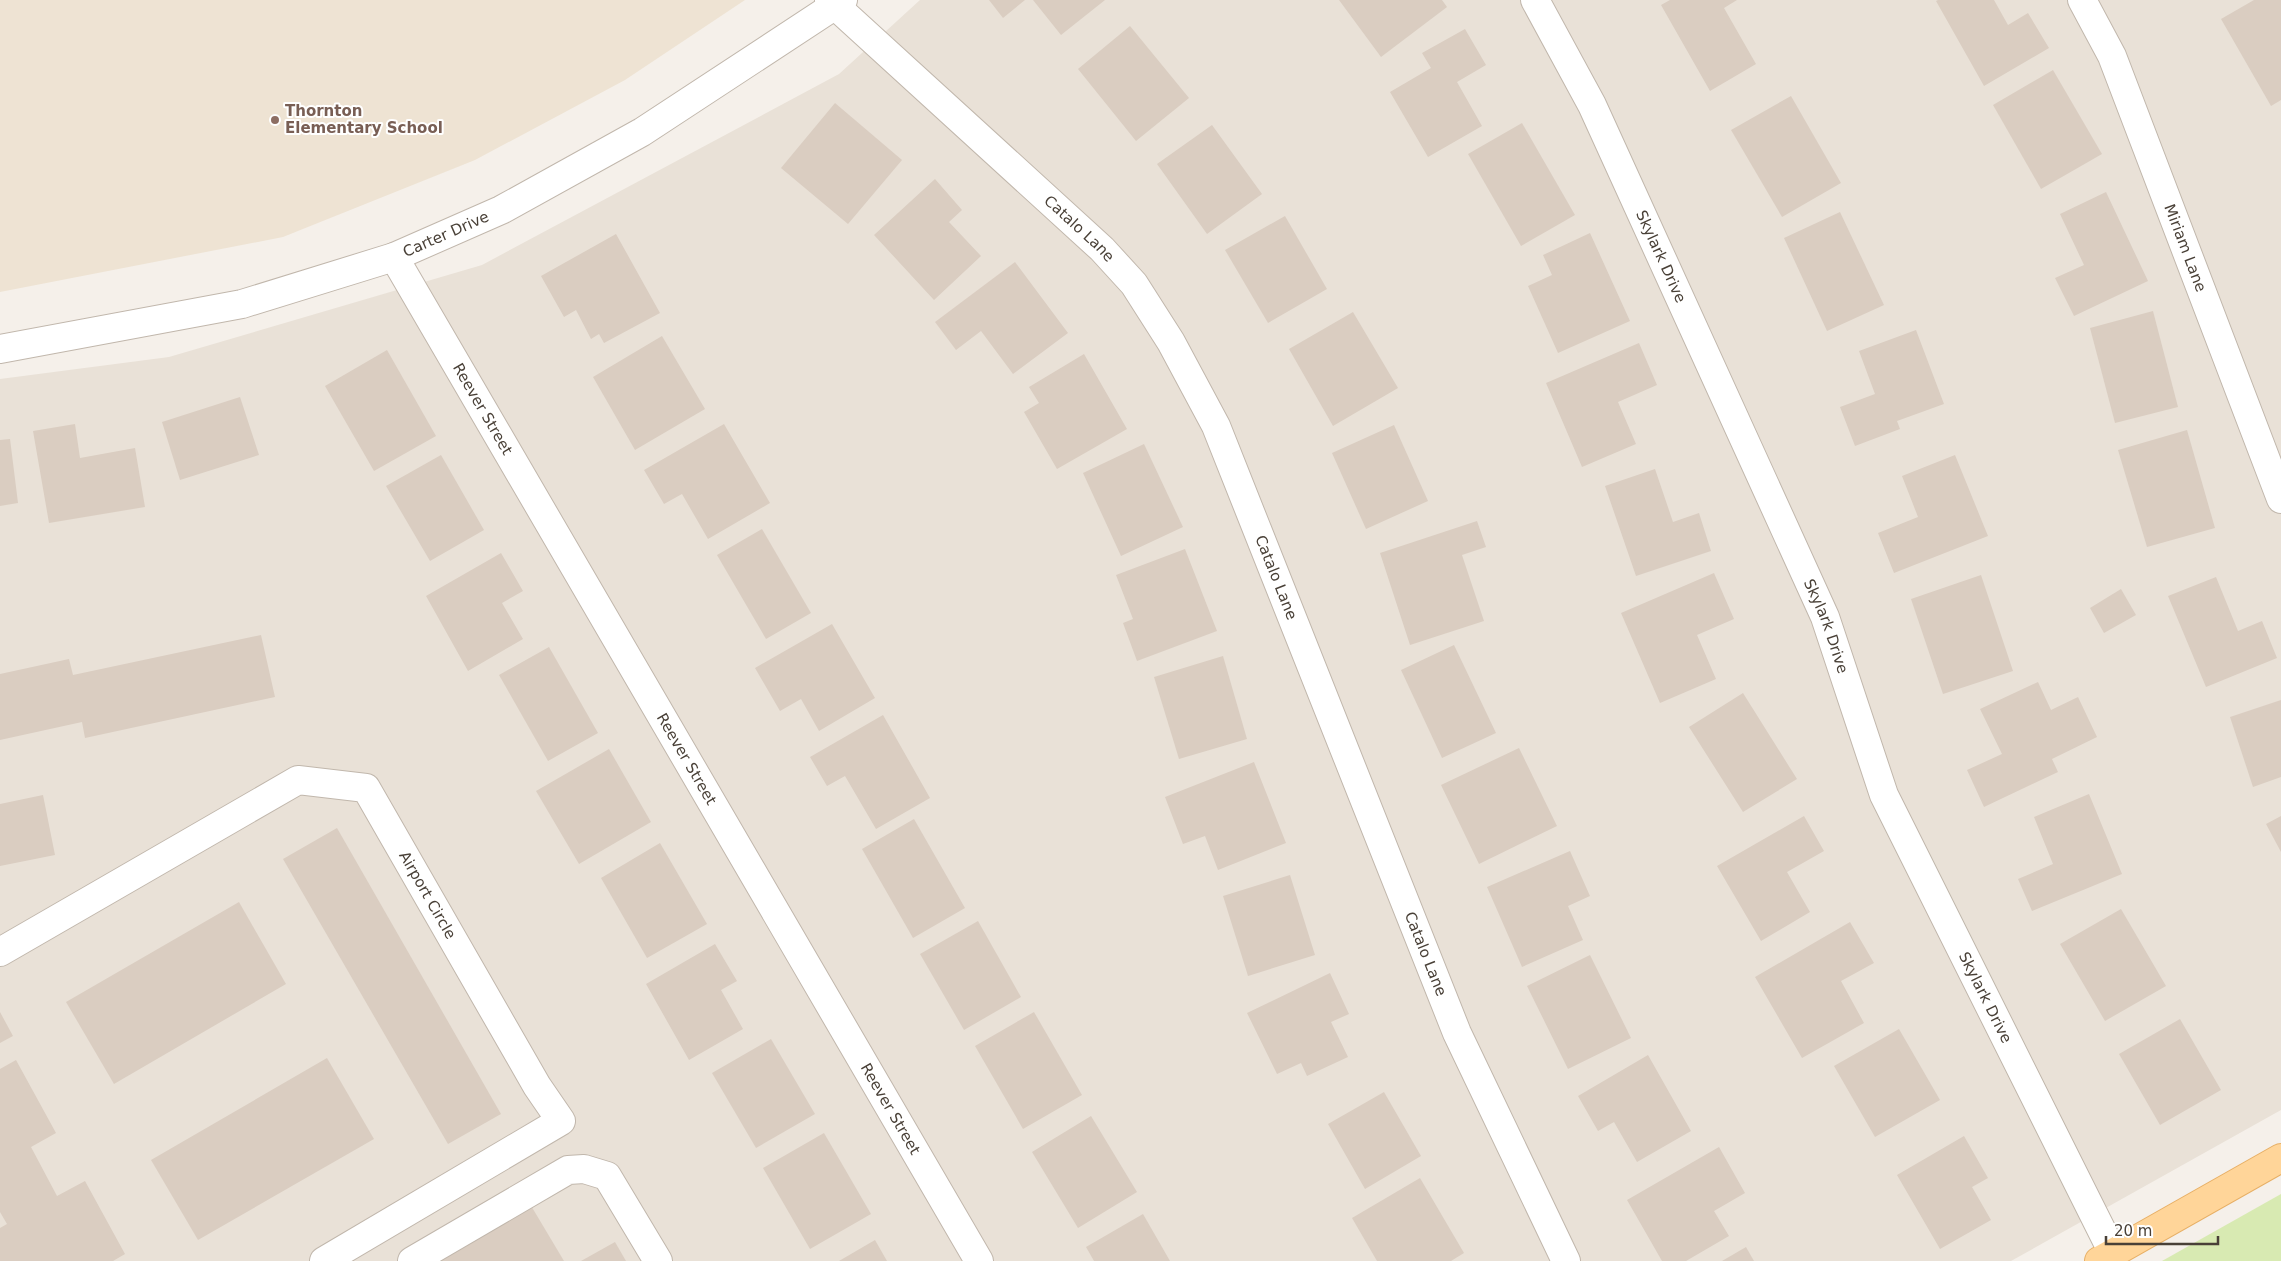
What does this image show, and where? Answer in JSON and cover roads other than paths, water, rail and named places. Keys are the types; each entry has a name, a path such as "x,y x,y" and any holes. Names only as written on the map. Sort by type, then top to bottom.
{"main road":[{"path":"2106,1257 2281,1158"}],"street":[{"name":"Skylark Drive","path":"1535,0 1592,105 1825,617 1884,796 2106,1257"},
{"name":"Miriam Lane","path":"2082,0 2112,56 2281,499"},
{"name":"Carter Drive","path":"0,349 242,304 394,257 501,210 642,132 836,2"},
{"name":"Catalo Lane","path":"836,2 1102,249 1134,284 1171,342 1216,426 1457,1033 1566,1261"},
{"name":"Reever Street","path":"394,257 979,1261"},
{"name":"Airport Circle","path":"0,952 298,780 366,788 532,1078 560,1121 324,1261"},
{"path":"412,1261 568,1170 584,1169 607,1176 658,1261"}],"place":[{"name":"Thornton Elementary School","path":"275,120"}]}
